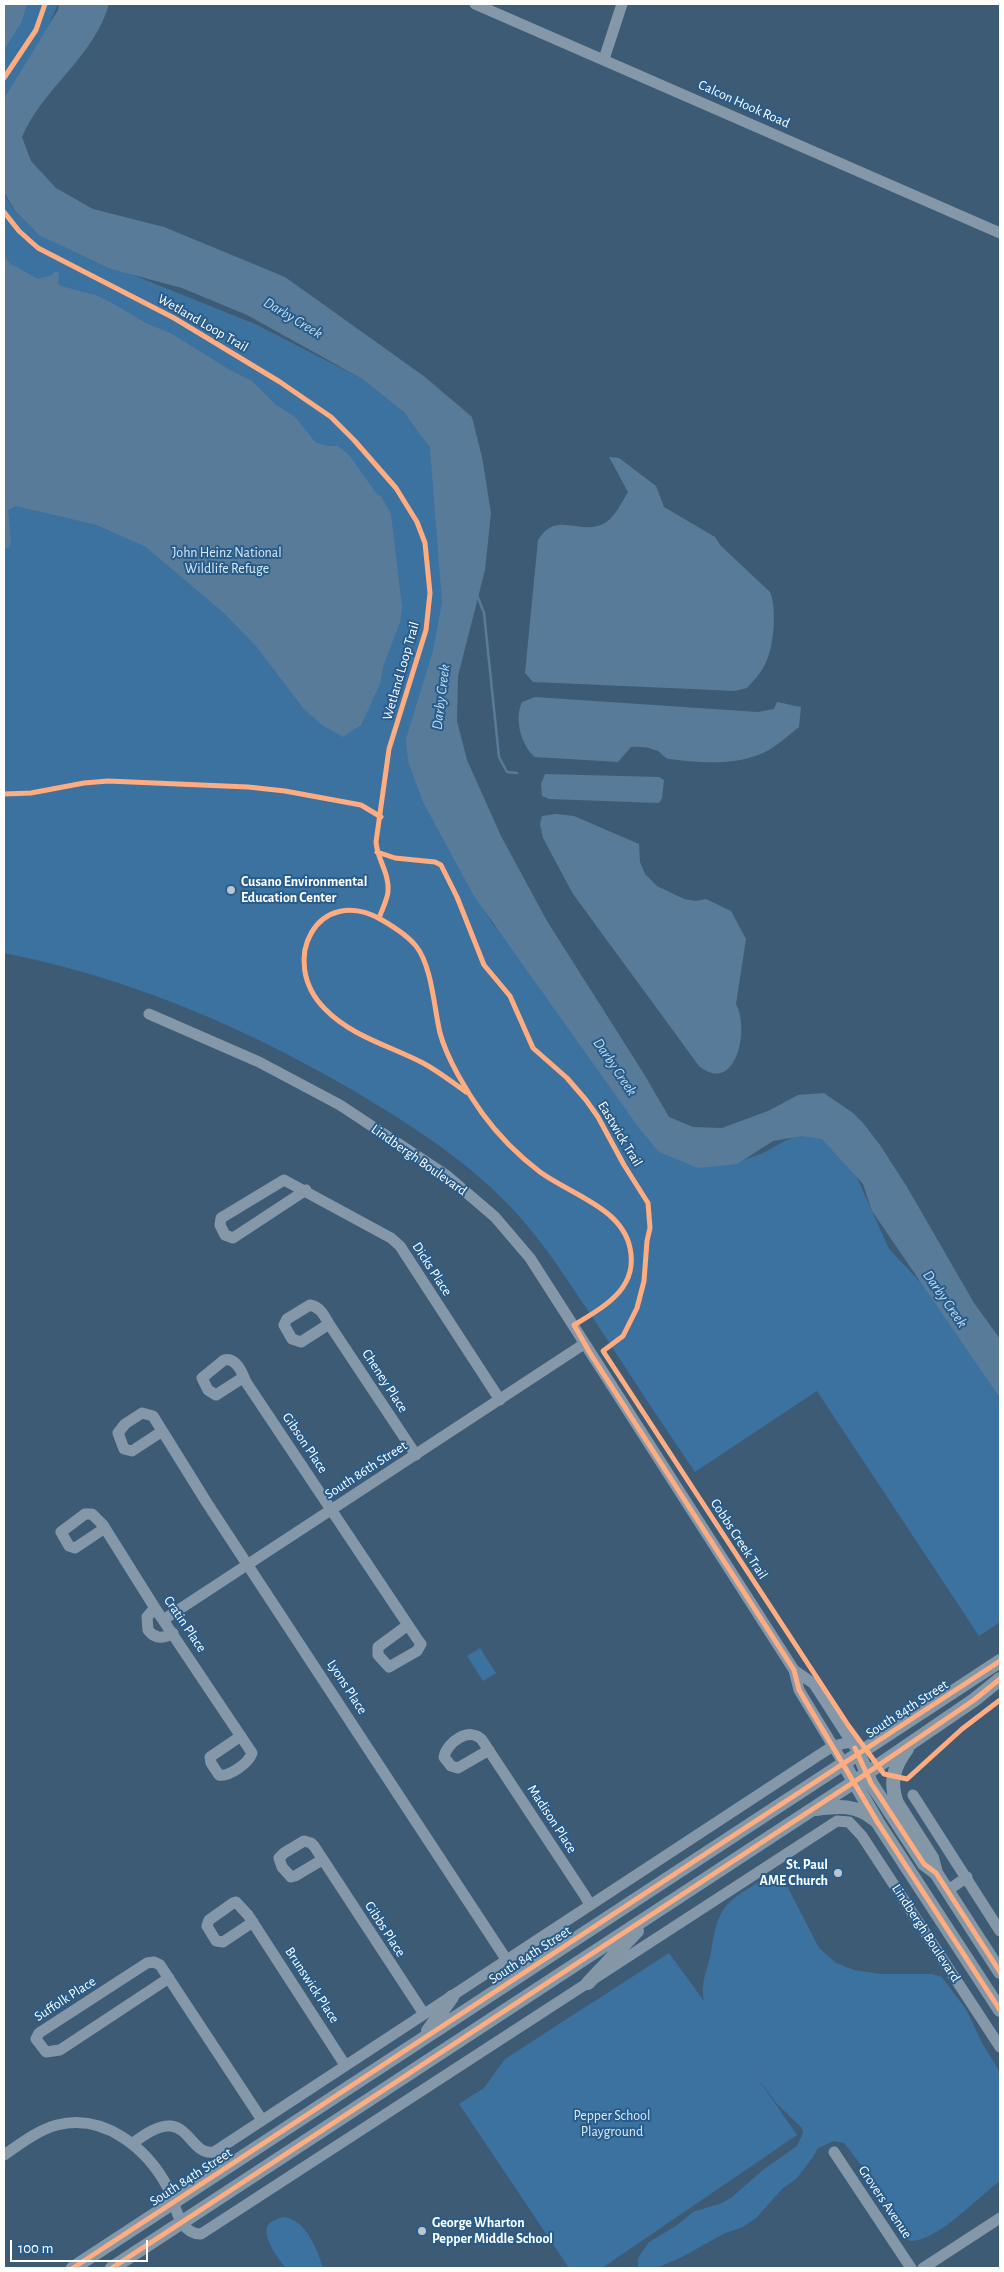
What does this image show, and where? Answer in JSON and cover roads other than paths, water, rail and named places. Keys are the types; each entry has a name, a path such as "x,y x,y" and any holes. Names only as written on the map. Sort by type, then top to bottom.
{"main road":[{"name":"South 84th Street","path":"72,2268 1000,1661"},
{"name":"South 84th Street","path":"112,2268 854,1782 1000,1679"},
{"path":"912,1742 897,1764 892,1787 897,1802 932,1858 936,1873"},
{"name":"Lindbergh Boulevard","path":"859,1754 871,1783 924,1864 936,1873 1000,1972"},
{"name":"Lindbergh Boulevard","path":"844,1764 878,1823 1000,2010"},
{"path":"810,1810 845,1806 864,1812 878,1823"},
{"path":"588,1983 654,1913"},
{"path":"423,2038 452,1997"}],"street":[{"name":"Calcon Hook Road","path":"475,4 1000,233"},
{"path":"604,59 622,4"},
{"name":"Lindbergh Boulevard","path":"149,1014 258,1062 340,1105 446,1175 495,1217 530,1258 794,1670 799,1690 844,1764"},
{"name":"Dicks Place","path":"306,1190 232,1238 225,1235 220,1225 222,1218 226,1215 280,1181 288,1180 306,1190 396,1242 500,1400"},
{"name":"Cheney Place","path":"330,1324 416,1455"},
{"name":"South 86th Street","path":"163,1620 584,1344"},
{"name":"Gibson Place","path":"244,1377 408,1625"},
{"name":"Lyons Place","path":"161,1432 506,1959"},
{"name":"Cratin Place","path":"105,1528 155,1608 241,1736"},
{"path":"155,1608 147,1617 148,1630 155,1637 161,1638 173,1633"},
{"name":"Lindbergh Boulevard","path":"794,1670 814,1684 859,1754"},
{"name":"South 84th Street","path":"132,2144 148,2131 174,2126 184,2130 201,2150 207,2153 214,2152 833,1746 851,1742"},
{"name":"Madison Place","path":"489,1750 590,1905"},
{"path":"914,1795 1000,1930"},
{"name":"Lindbergh Boulevard","path":"588,1983 830,1824 844,1820 849,1822 862,1836 1000,2046"},
{"name":"Gibbs Place","path":"322,1860 424,2014"},
{"path":"947,1891 967,1877"},
{"name":"Brunswick Place","path":"252,1922 345,2065"},
{"name":"Suffolk Place","path":"169,1978 60,2050 46,2052 36,2039 39,2033 147,1963 154,1962 160,1965 169,1978 262,2120"},
{"path":"4,2154 45,2130 67,2124 93,2124 126,2138 147,2157 168,2188 172,2202 182,2222 192,2233 203,2233 588,1983"},
{"name":"Grovers Avenue","path":"834,2152 911,2268"},
{"path":"923,2268 1000,2218"}],"water":[{"path":"4,4 27,4 22,21 4,50"},
{"name":"Darby Creek","path":"59,4 109,4 102,23 92,40 42,103 22,137 31,161 56,188 93,209 164,227 285,277 425,377 472,417 482,457 491,513 485,570 458,676 457,721 467,760 501,836 547,921 669,1117 693,1127 722,1128 768,1111 798,1095 824,1093 853,1113 880,1145 907,1187 974,1303 1000,1339 1000,1398 872,1211 863,1184 822,1139 802,1136 773,1141 737,1164 698,1168 659,1152 639,1128 474,896 423,802 408,761 406,739 433,651 442,602 430,448 404,412 364,380 247,315 182,288 111,269 39,235 15,211 4,192 4,99 58,10"},
{"path":"4,255 9,263 38,279 52,275 56,271 59,273 58,283 61,286 98,296 146,323 172,334 230,370 252,381 276,405 295,417 315,442 328,446 338,446 349,455 376,493 381,496 391,514 402,607 400,622 383,667 380,684 361,725 343,737 322,725 303,708 256,646 225,614 146,547 97,525 16,506 8,510 11,543 9,548 4,548"},
{"path":"609,457 619,458 656,486 664,507 715,537 720,545 770,592 774,617 771,647 758,676 747,688 735,691 533,682 525,673 538,540 545,531 553,526 596,526 605,523 612,517 628,492"},
{"path":"535,697 758,712 774,709 777,702 801,707 799,727 769,750 758,755 726,762 703,762 667,758 658,751 645,747 631,747 618,762 535,757 523,739 520,731 519,716 522,702"},
{"path":"545,774 659,777 664,780 662,798 659,803 549,799 542,796 541,784"},
{"path":"556,814 574,816 639,844 640,862 645,874 657,886 684,899 696,901 706,899 731,911 746,939 736,1004 740,1015 740,1043 737,1056 731,1066 722,1072 712,1073 699,1066 573,894 543,838 540,824 542,816"}],"waterway":[{"path":"477,595 484,613 499,757 507,772 517,773"}],"place":[{"name":"Cusano Environmental Education Center","path":"231,890"},
{"name":"St. Paul AME Church","path":"838,1873"},
{"name":"George Wharton Pepper Middle School","path":"422,2231"}],"park label":[{"name":"John Heinz National Wildlife Refuge","path":"227,562"},
{"name":"Pepper School Playground","path":"612,2124"}]}
